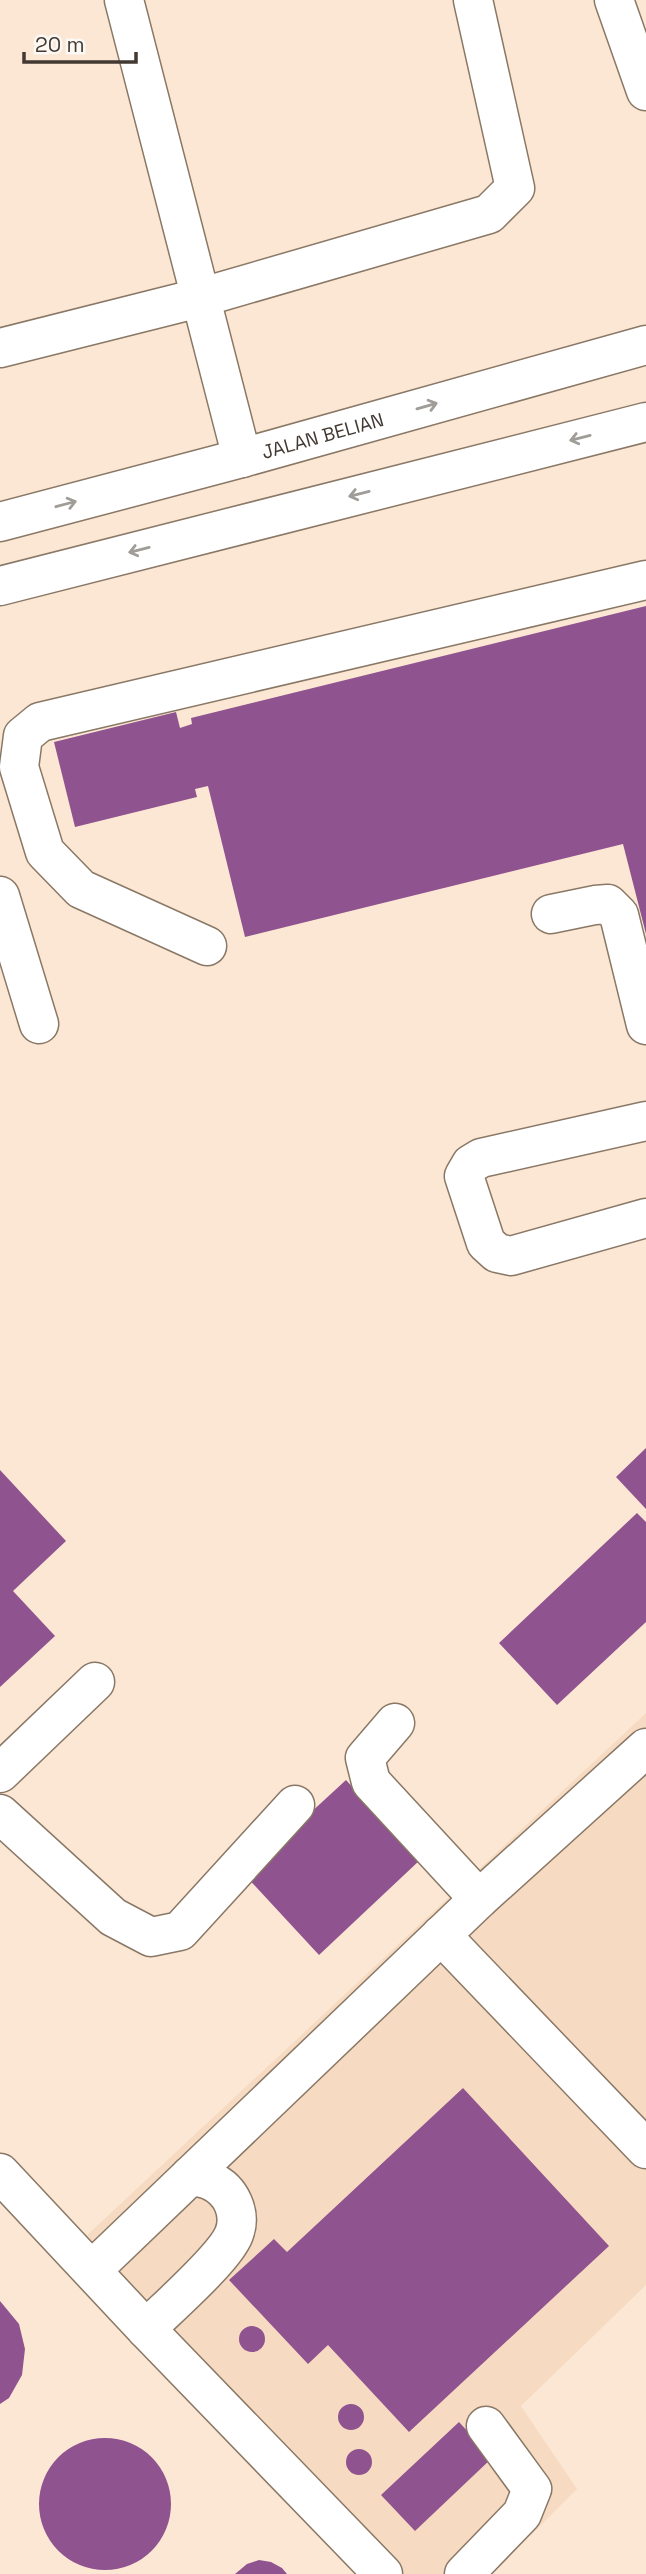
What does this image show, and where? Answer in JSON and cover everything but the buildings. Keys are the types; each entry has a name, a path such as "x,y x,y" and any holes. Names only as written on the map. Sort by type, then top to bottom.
{"street":[{"path":"124,0 242,458"},
{"path":"0,348 199,298 489,214 515,188 473,0"},
{"path":"614,0 646,91"},
{"name":"JALAN BELIAN","path":"0,522 242,458 646,345"},
{"path":"0,586 646,422"},
{"path":"207,946 81,889 45,852 19,767 23,736 40,722 646,580"},
{"path":"0,896 39,1024"},
{"path":"551,914 608,904 619,915 646,1025"},
{"path":"646,1121 481,1158 471,1164 464,1176 486,1243 497,1253 510,1256 646,1218"},
{"path":"0,1773 95,1682"},
{"path":"395,1723 365,1758 371,1782 479,1899"},
{"path":"92,2270 479,1899 646,1748"},
{"path":"0,1814 113,1917 151,1937 180,1931 295,1805"},
{"path":"441,1935 646,2149"},
{"path":"0,2173 146,2329 383,2574"},
{"path":"146,2329 214,2260 233,2236 237,2217 229,2194 211,2180 190,2176"},
{"path":"464,2574 522,2514 532,2488 486,2426"}],"shaded area":[{"path":"646,1713 646,2285 521,2406 577,2489 492,2574 404,2574 84,2238"}]}
